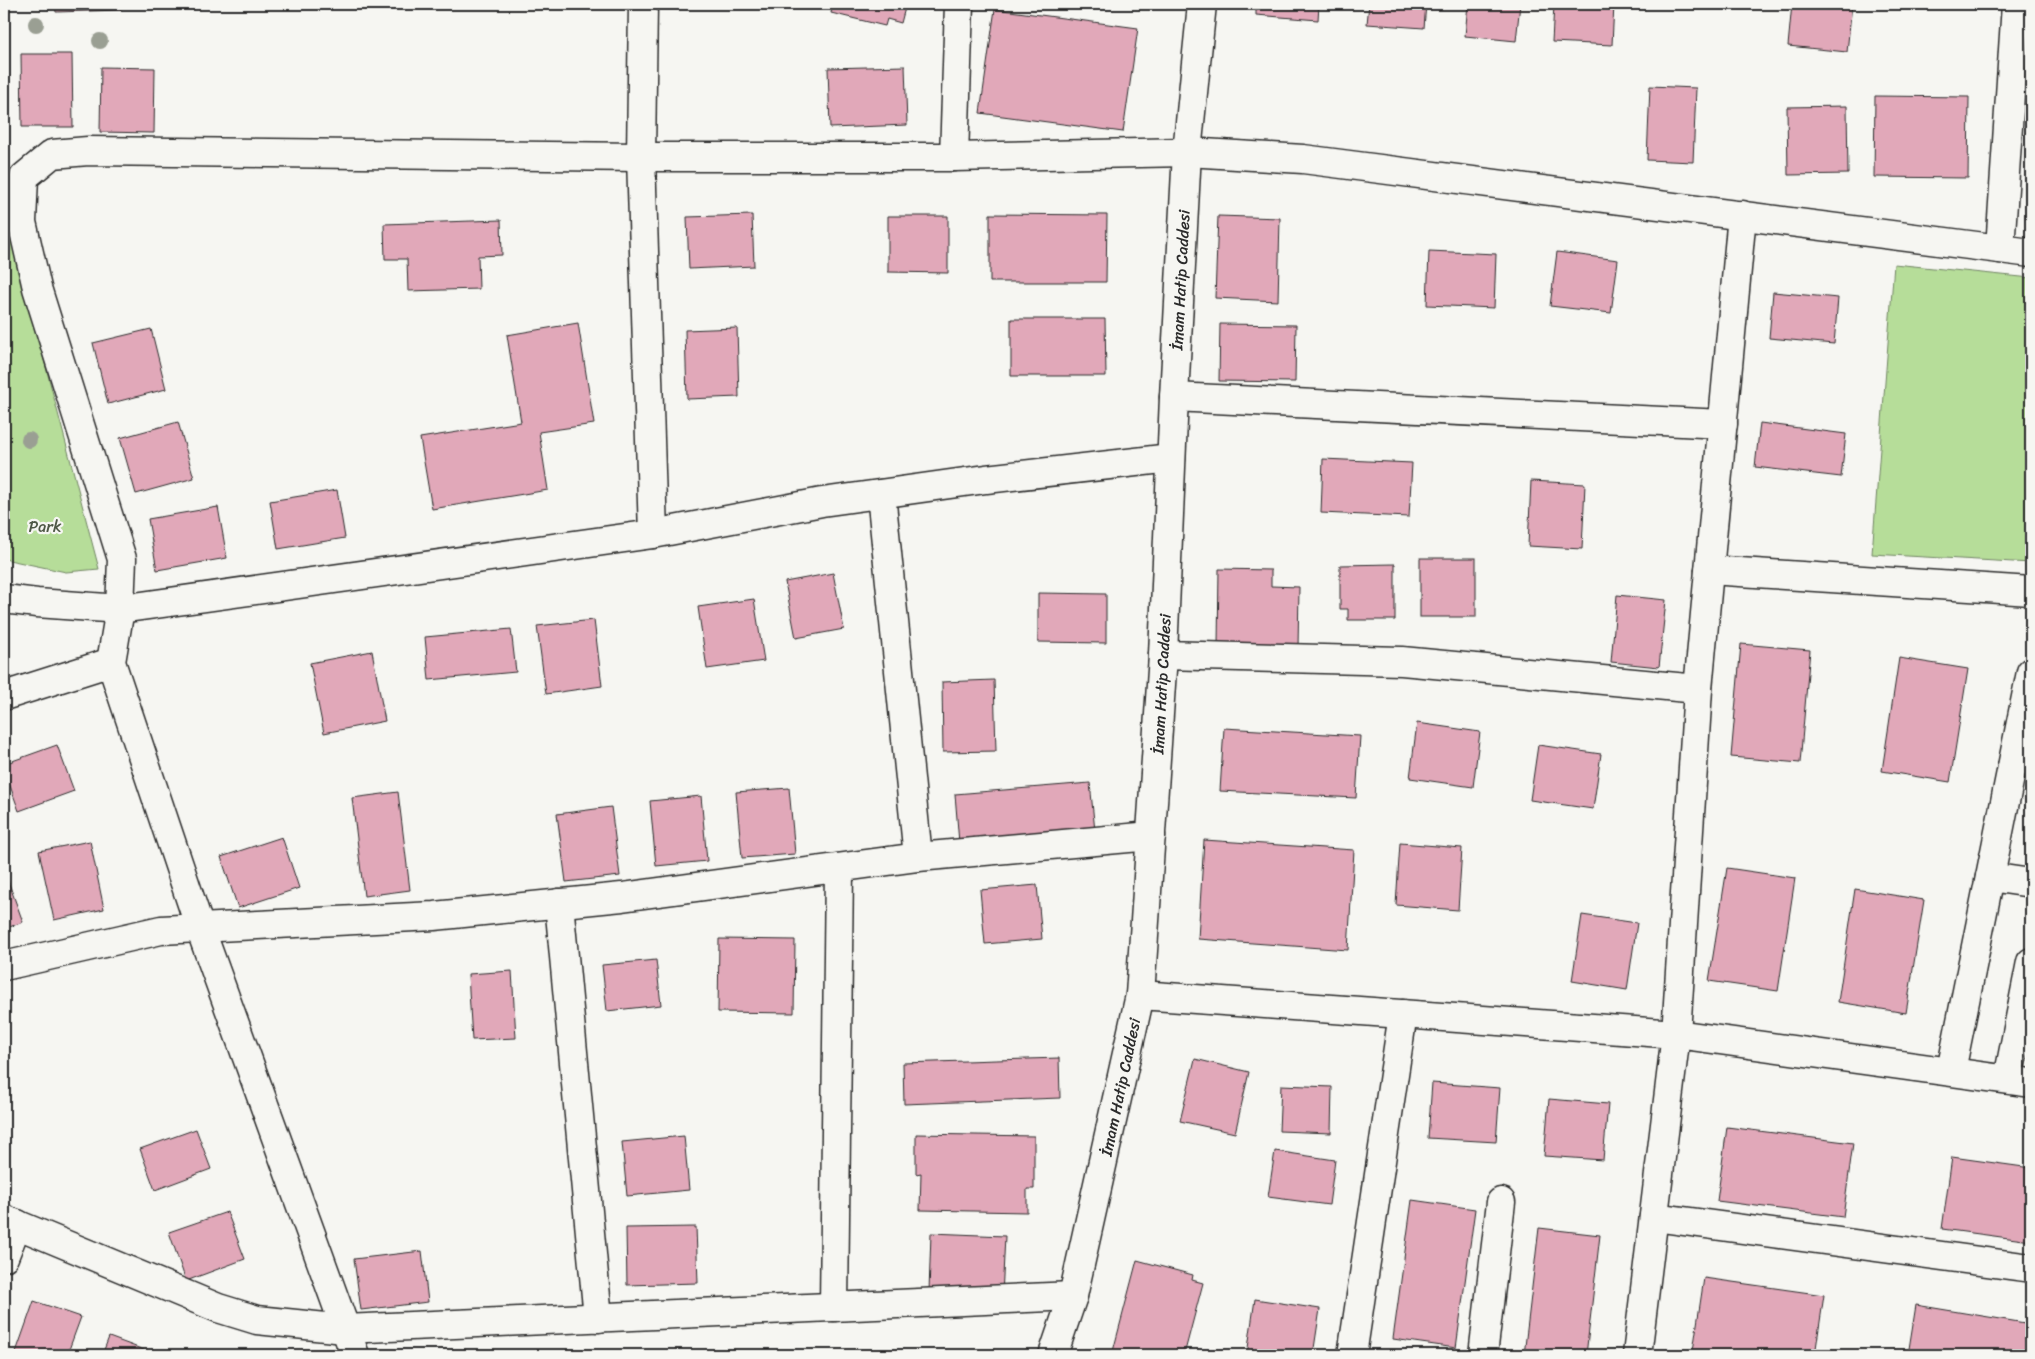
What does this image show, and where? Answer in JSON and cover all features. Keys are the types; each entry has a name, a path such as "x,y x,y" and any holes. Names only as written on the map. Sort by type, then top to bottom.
{"street":[{"path":"643,4 640,156 653,534"},
{"path":"954,157 959,4"},
{"name":"İmam Hatip Caddesi","path":"1053,1355 1074,1296 1140,995 1163,655 1187,152 1202,4"},
{"path":"2000,249 2016,4"},
{"path":"355,1355 200,928 111,662 120,609 122,559 37,288 22,222 24,177 52,154 88,151 954,157 1187,152 1302,160 2031,253"},
{"path":"1637,1355 1676,1034 1698,689 1742,215"},
{"path":"1174,397 1722,424"},
{"path":"4,599 37,604 120,609 653,534 822,502 986,479 1171,458"},
{"path":"881,494 918,857"},
{"path":"1709,570 2031,591"},
{"path":"1163,655 1402,661 1698,689"},
{"path":"4,696 111,662"},
{"path":"1951,1071 2031,672"},
{"path":"4,966 161,930 434,916 622,897 918,857 1151,836"},
{"path":"834,1307 839,868"},
{"path":"1990,877 2031,884"},
{"path":"559,904 598,1318"},
{"path":"1140,995 1676,1034 2019,1081 2031,962"},
{"path":"1352,1355 1404,1014"},
{"path":"1483,1355 1501,1202"},
{"path":"1654,1217 2031,1268"},
{"path":"4,1257 10,1221 218,1308 256,1320 346,1329 1074,1296"}],"green space":[{"name":"Park","path":"4,208 99,569 66,572 4,559"},
{"path":"1894,264 2031,278 2031,563 1872,554"}],"building":[{"path":"55,4 121,4 121,10 56,12"},
{"path":"833,4 906,4 901,23 887,19 885,26 831,13"},
{"path":"1256,4 1319,4 1318,20 1256,15"},
{"path":"1369,4 1426,4 1424,28 1367,24"},
{"path":"1468,4 1520,4 1516,41 1465,36"},
{"path":"1554,4 1614,4 1612,45 1552,42"},
{"path":"1792,4 1852,4 1847,52 1788,46"},
{"path":"995,9 1138,28 1123,132 980,113"},
{"path":"21,54 72,54 73,127 22,127"},
{"path":"905,66 907,125 830,128 828,68"},
{"path":"101,67 155,68 154,133 100,132"},
{"path":"1650,86 1696,88 1693,162 1647,160"},
{"path":"1875,96 1969,97 1968,178 1874,177"},
{"path":"1847,106 1848,174 1788,175 1787,107"},
{"path":"990,214 1107,215 1106,282 990,282"},
{"path":"752,215 754,266 689,269 687,217"},
{"path":"888,216 948,216 948,273 888,272"},
{"path":"1218,216 1280,218 1278,301 1215,298"},
{"path":"501,220 502,255 478,256 479,289 408,291 407,259 385,259 384,224"},
{"path":"1429,251 1496,254 1494,308 1427,305"},
{"path":"1557,252 1618,260 1611,313 1550,306"},
{"path":"1773,292 1838,298 1834,344 1769,338"},
{"path":"1011,319 1105,319 1106,376 1011,376"},
{"path":"578,323 594,424 539,432 548,490 432,509 420,438 521,422 507,335"},
{"path":"1220,324 1296,325 1295,382 1219,381"},
{"path":"737,328 739,397 687,399 685,330"},
{"path":"151,329 166,389 108,404 93,343"},
{"path":"178,422 194,478 136,494 120,438"},
{"path":"1760,423 1846,434 1841,477 1755,467"},
{"path":"1323,459 1412,463 1409,517 1321,513"},
{"path":"1531,481 1585,484 1582,549 1528,546"},
{"path":"337,490 345,538 278,549 270,501"},
{"path":"218,507 227,558 157,570 148,519"},
{"path":"1420,558 1476,558 1476,617 1420,617"},
{"path":"1395,564 1395,620 1348,620 1348,609 1340,609 1340,565"},
{"path":"1219,569 1271,570 1271,586 1299,587 1298,648 1218,646"},
{"path":"833,573 844,629 796,638 785,582"},
{"path":"1038,593 1106,594 1106,643 1038,642"},
{"path":"1617,595 1666,600 1659,667 1611,662"},
{"path":"754,599 764,661 707,669 698,607"},
{"path":"594,620 602,686 546,694 537,626"},
{"path":"511,629 516,672 429,680 425,637"},
{"path":"1741,644 1810,650 1800,763 1731,757"},
{"path":"372,651 385,721 324,733 310,663"},
{"path":"1899,658 1968,669 1950,782 1882,771"},
{"path":"994,680 996,751 943,752 942,682"},
{"path":"1417,723 1480,732 1473,787 1410,778"},
{"path":"1224,728 1360,736 1356,798 1220,791"},
{"path":"57,745 74,791 19,811 4,769 4,764"},
{"path":"1538,745 1601,754 1593,809 1530,800"},
{"path":"1090,783 1095,831 959,843 955,794"},
{"path":"789,788 795,854 742,858 736,792"},
{"path":"398,792 410,890 364,896 352,798"},
{"path":"701,796 707,861 656,866 650,801"},
{"path":"611,807 620,876 566,882 557,814"},
{"path":"282,837 299,888 238,908 221,857"},
{"path":"1204,840 1354,850 1348,950 1198,939"},
{"path":"90,841 104,909 54,920 39,851"},
{"path":"1400,843 1462,848 1458,910 1396,905"},
{"path":"1727,868 1795,878 1778,991 1709,981"},
{"path":"4,870 23,922 4,929"},
{"path":"1037,885 1042,939 985,944 980,890"},
{"path":"1855,889 1924,900 1906,1013 1838,1002"},
{"path":"1582,915 1637,923 1627,990 1572,981"},
{"path":"719,939 795,940 794,1013 718,1012"},
{"path":"656,960 661,1005 607,1011 602,965"},
{"path":"512,971 516,1038 472,1040 468,974"},
{"path":"1059,1058 1060,1098 904,1104 903,1063"},
{"path":"1195,1059 1249,1072 1235,1133 1180,1121"},
{"path":"1432,1083 1500,1088 1496,1142 1428,1138"},
{"path":"1281,1085 1332,1087 1331,1133 1279,1131"},
{"path":"1549,1099 1608,1104 1603,1160 1544,1156"},
{"path":"1727,1127 1853,1143 1843,1217 1717,1201"},
{"path":"196,1129 211,1169 155,1190 140,1149"},
{"path":"916,1134 1034,1136 1034,1189 1027,1189 1027,1212 920,1210 921,1173 916,1174"},
{"path":"684,1136 689,1190 627,1196 622,1142"},
{"path":"1275,1151 1335,1160 1329,1205 1268,1197"},
{"path":"1952,1157 2031,1168 2031,1241 1942,1229"},
{"path":"1412,1200 1475,1209 1456,1348 1393,1339"},
{"path":"227,1212 245,1259 186,1281 169,1232"},
{"path":"696,1227 698,1283 627,1285 626,1228"},
{"path":"1539,1228 1600,1235 1586,1355 1524,1355"},
{"path":"931,1233 1005,1236 1002,1296 929,1292"},
{"path":"422,1251 428,1302 361,1310 354,1259"},
{"path":"1137,1260 1193,1275 1192,1280 1203,1283 1184,1355 1112,1355"},
{"path":"1704,1278 1824,1295 1815,1355 1721,1355 1693,1351"},
{"path":"1255,1299 1320,1309 1313,1355 1247,1355"},
{"path":"34,1301 81,1317 67,1355 15,1355"},
{"path":"1916,1305 2031,1324 2031,1355 1908,1355"},
{"path":"109,1337 152,1353 151,1355 102,1355"}]}
